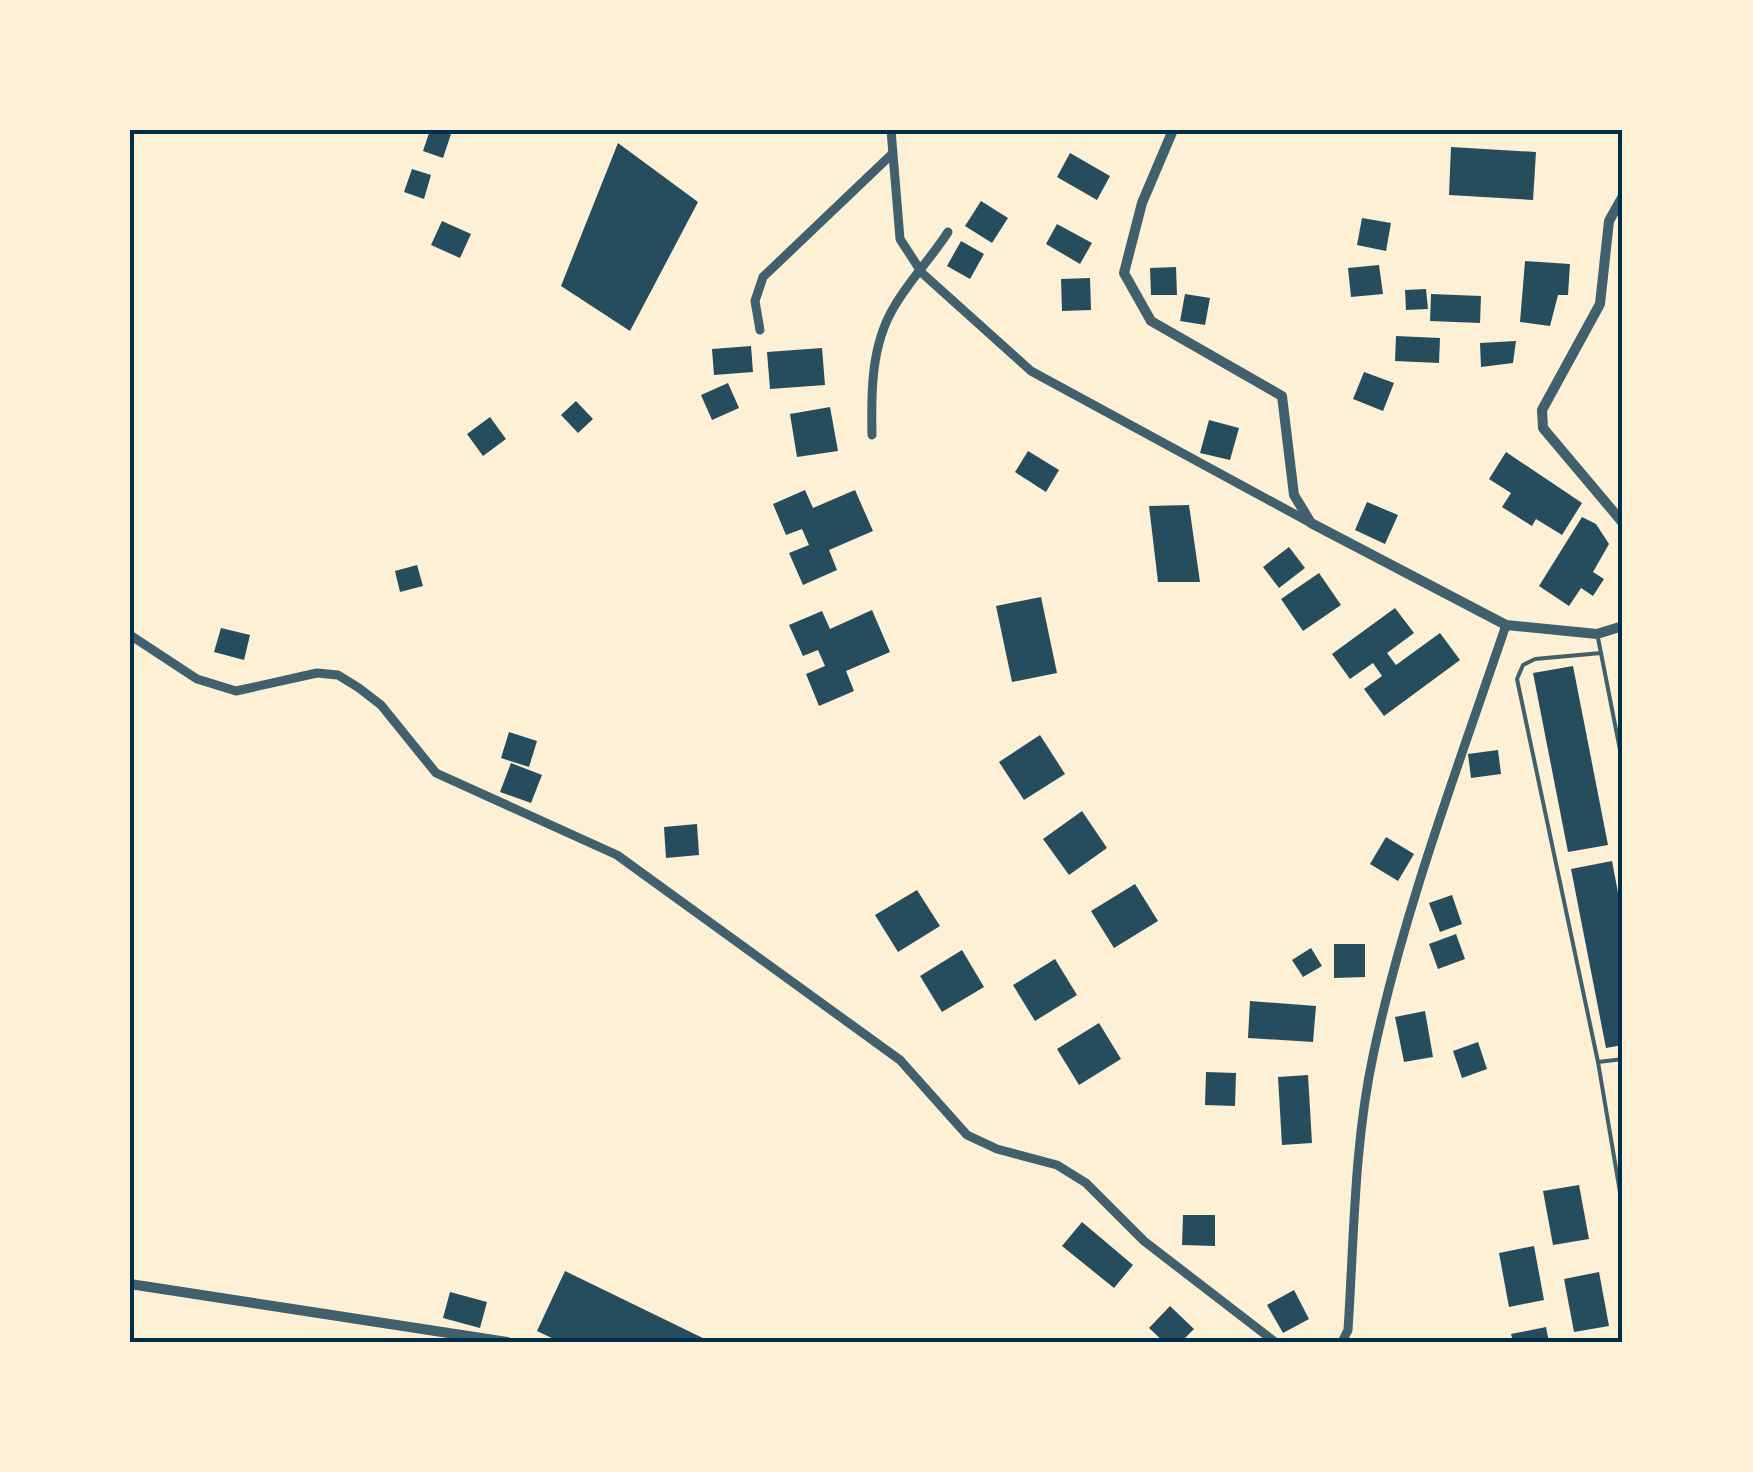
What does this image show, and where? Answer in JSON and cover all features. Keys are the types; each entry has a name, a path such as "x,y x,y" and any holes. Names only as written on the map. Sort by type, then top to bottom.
{"street":[{"path":"891,130 900,239 922,273 1032,372 1506,625 1597,634 1623,626"},
{"path":"1173,130 1142,203 1124,273 1151,321 1282,396 1294,494 1311,523"},
{"path":"760,330 756,301 762,277 892,154"},
{"path":"1621,516 1544,428 1542,410 1600,304 1609,221 1623,196"},
{"path":"872,436 871,383 882,335 893,308 948,232"},
{"path":"1342,1342 1348,1330 1360,1150 1372,1057 1421,877 1506,625"},
{"path":"130,635 197,679 236,691 317,673 338,676 359,688 381,705 436,773 617,855 900,1060 967,1135 997,1149 1057,1165 1086,1184 1144,1242 1275,1342"},
{"path":"130,1284 507,1342"}],"lane":[{"path":"1597,634 1623,766"},
{"path":"1601,654 1535,659 1522,665 1517,679 1598,1062 1623,1210"},
{"path":"1598,1062 1623,1058"}],"building":[{"path":"430,130 451,134 443,158 423,151"},
{"path":"618,143 698,202 630,331 561,286"},
{"path":"1451,147 1536,152 1533,200 1449,195"},
{"path":"1070,153 1110,176 1097,200 1057,177"},
{"path":"412,169 431,175 424,199 404,192"},
{"path":"981,201 1008,218 992,243 965,226"},
{"path":"1362,218 1391,223 1386,251 1357,245"},
{"path":"442,221 471,234 460,258 431,245"},
{"path":"1057,224 1092,243 1080,264 1046,244"},
{"path":"961,241 984,254 970,279 947,266"},
{"path":"1525,261 1570,264 1568,295 1558,295 1550,326 1520,322"},
{"path":"1379,265 1383,294 1351,297 1348,268"},
{"path":"1176,267 1177,295 1151,295 1150,268"},
{"path":"1090,278 1091,310 1062,311 1061,279"},
{"path":"1426,289 1428,309 1406,310 1405,290"},
{"path":"1185,294 1210,298 1205,325 1180,321"},
{"path":"1431,294 1481,296 1480,323 1430,321"},
{"path":"1396,336 1440,338 1439,363 1395,361"},
{"path":"1516,341 1513,363 1481,367 1480,343"},
{"path":"751,346 753,372 714,375 712,349"},
{"path":"822,348 825,385 770,389 767,352"},
{"path":"1364,372 1394,383 1383,411 1353,399"},
{"path":"728,383 739,408 712,420 701,395"},
{"path":"576,401 593,419 578,433 561,415"},
{"path":"830,407 838,451 797,457 790,414"},
{"path":"490,417 506,439 483,456 467,434"},
{"path":"1209,420 1239,428 1230,460 1200,453"},
{"path":"1028,451 1059,470 1046,492 1015,472"},
{"path":"1506,452 1582,503 1562,535 1536,519 1532,526 1502,507 1511,493 1489,479"},
{"path":"805,490 813,508 855,490 873,531 829,550 837,570 803,585 789,553 809,545 802,529 786,535 773,504"},
{"path":"1367,502 1398,515 1385,544 1355,530"},
{"path":"1189,505 1200,582 1158,582 1149,506"},
{"path":"1582,517 1596,524 1609,544 1593,572 1604,579 1593,596 1581,588 1569,606 1539,586"},
{"path":"1289,547 1305,568 1279,588 1263,567"},
{"path":"417,565 423,586 400,592 395,571"},
{"path":"1319,573 1341,605 1303,631 1281,599"},
{"path":"1041,597 1057,673 1012,682 996,606"},
{"path":"1395,608 1414,633 1387,653 1396,665 1440,633 1460,660 1384,716 1364,689 1382,676 1373,663 1350,679 1332,654"},
{"path":"872,610 890,652 846,671 854,691 819,706 806,674 825,666 818,650 803,656 789,625 822,611 830,629"},
{"path":"221,628 250,635 244,660 214,652"},
{"path":"1573,666 1608,845 1568,852 1533,673"},
{"path":"509,732 537,741 529,767 501,758"},
{"path":"1040,735 1065,774 1024,800 999,762"},
{"path":"1498,750 1501,774 1471,778 1468,754"},
{"path":"511,763 542,775 531,803 500,792"},
{"path":"1082,811 1107,848 1069,875 1043,839"},
{"path":"697,824 699,855 666,858 664,827"},
{"path":"1386,837 1414,854 1398,881 1370,864"},
{"path":"1612,861 1623,919 1623,1045 1606,1048 1571,869"},
{"path":"1135,884 1158,921 1114,948 1091,911"},
{"path":"917,890 940,926 898,952 875,915"},
{"path":"1452,895 1462,924 1440,932 1429,903"},
{"path":"1456,934 1465,959 1438,969 1429,944"},
{"path":"1334,944 1365,944 1365,977 1334,978"},
{"path":"1311,948 1322,966 1303,977 1292,960"},
{"path":"962,950 984,987 942,1012 920,976"},
{"path":"1055,959 1077,995 1035,1021 1013,985"},
{"path":"1250,1001 1316,1006 1313,1042 1248,1038"},
{"path":"1425,1011 1433,1057 1404,1062 1395,1017"},
{"path":"1099,1023 1121,1059 1079,1085 1057,1049"},
{"path":"1478,1042 1487,1069 1462,1078 1453,1051"},
{"path":"1206,1072 1236,1073 1235,1106 1205,1105"},
{"path":"1308,1075 1312,1143 1282,1145 1278,1077"},
{"path":"1579,1185 1589,1239 1553,1245 1543,1191"},
{"path":"1183,1215 1215,1215 1215,1246 1182,1245"},
{"path":"1082,1222 1133,1265 1114,1288 1062,1246"},
{"path":"1534,1246 1544,1300 1509,1307 1499,1253"},
{"path":"565,1271 711,1342 560,1342 537,1331"},
{"path":"1599,1272 1609,1326 1574,1332 1564,1279"},
{"path":"1294,1290 1309,1319 1283,1333 1267,1305"},
{"path":"450,1292 487,1302 480,1328 443,1318"},
{"path":"1170,1306 1194,1329 1181,1342 1164,1342 1149,1328"},
{"path":"1546,1327 1549,1342 1513,1342 1511,1334"}]}
